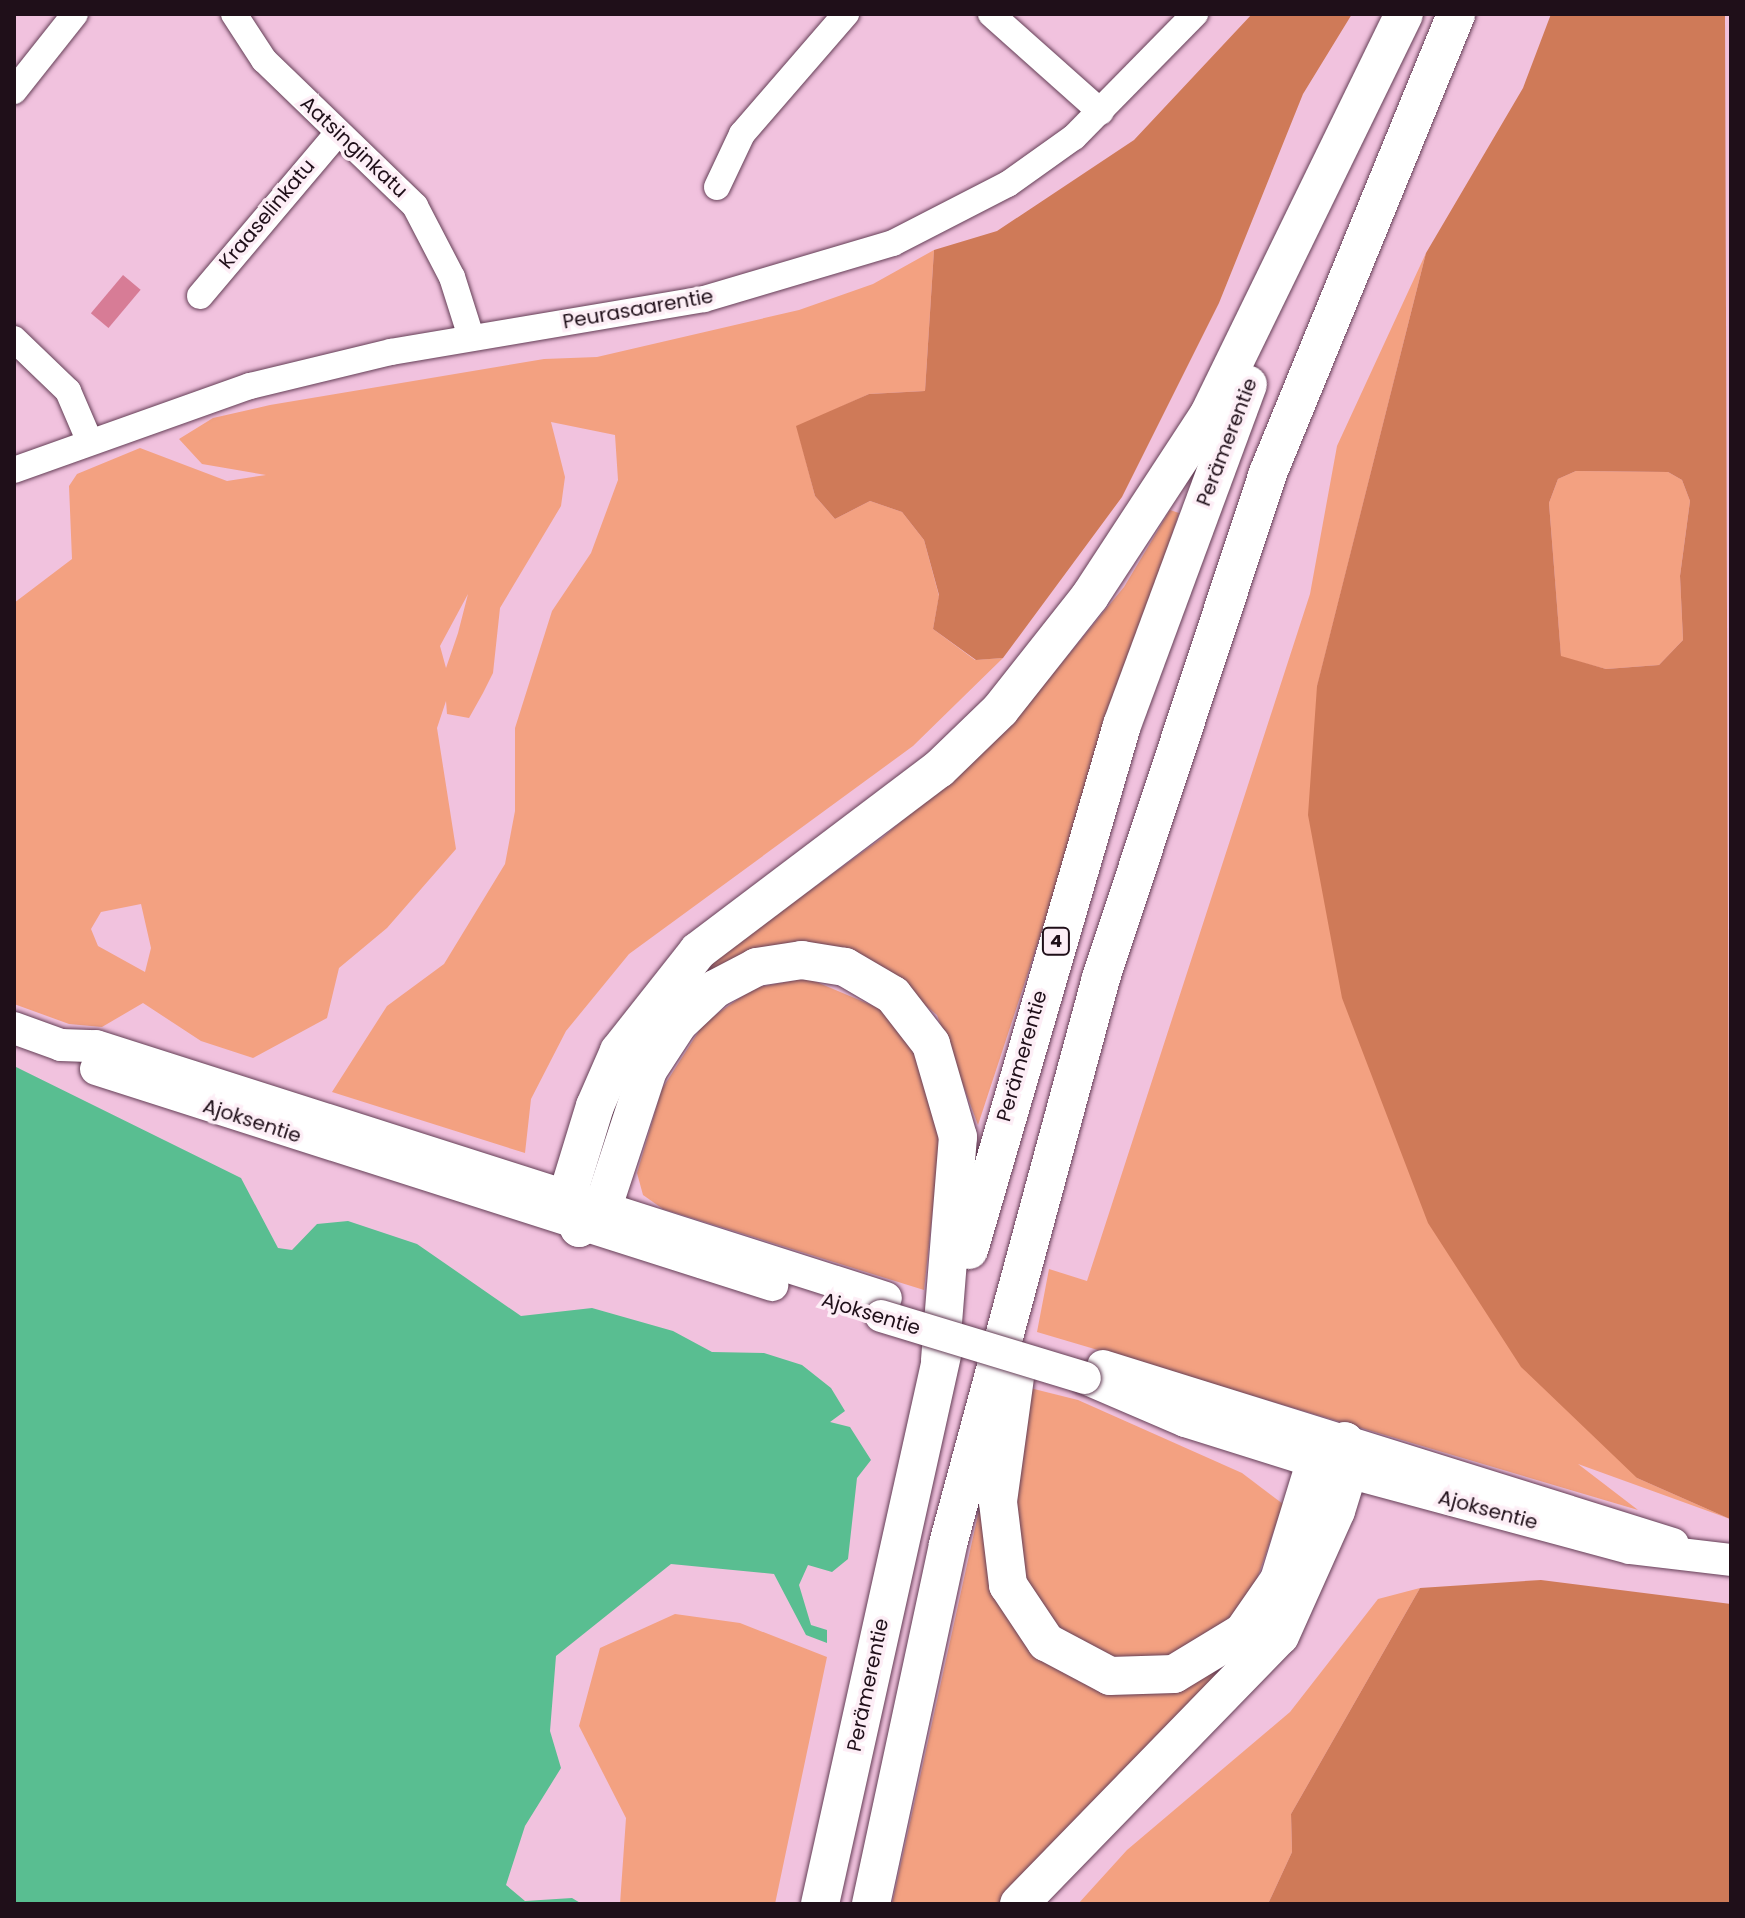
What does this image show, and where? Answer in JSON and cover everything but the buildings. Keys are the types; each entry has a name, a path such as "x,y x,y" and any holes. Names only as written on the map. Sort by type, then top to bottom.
{"highway":[{"path":"583,1212 619,1051 660,992 748,909 939,769 1000,710 1140,525 1208,416 1405,14"},
{"name":"Perämerentie","path":"820,1904 940,1360 1026,1040 1122,725 1233,421 1405,14"},
{"path":"871,1904 948,1544 1034,1224 1182,716 1268,473 1456,14"},
{"path":"583,1212 633,1105 678,1024 715,989 757,967 802,960 845,967 893,995 913,1018 953,1105 958,1173 940,1360"},
{"path":"1034,1224 998,1524 1008,1585 1046,1642 1092,1670 1129,1678 1174,1674 1227,1647 1279,1580 1336,1459"},
{"path":"1019,1904 1280,1636 1315,1568 1336,1459"}],"main road":[{"name":"Ajoksentie","path":"14,1028 61,1045 90,1068 583,1212 1087,1370 1336,1459 1633,1526 1690,1552 1731,1560"}],"street":[{"path":"14,91 75,14"},
{"name":"Aatsinginkatu","path":"234,14 264,60 425,222 471,337"},
{"path":"717,187 742,134 846,14"},
{"path":"991,14 1101,112"},
{"name":"Peurasaarentie","path":"14,470 89,440 250,386 471,337 731,293 893,243 1008,184 1101,112 1195,14"},
{"name":"Kraaselinkatu","path":"200,296 337,134"},
{"path":"14,339 68,391 89,440"}],"shaded area":[{"path":"1252,14 1352,14 1303,94 1219,303 1122,497 1003,658 976,660 933,629 939,595 924,540 902,512 870,501 835,519 815,496 796,426 869,394 925,391 934,250 997,231 1134,140"},
{"path":"1551,14 1725,14 1730,1519 1637,1478 1521,1367 1428,1223 1342,998 1308,815 1317,686 1426,253 1523,88","holes":["1576,471 1668,472 1682,480 1690,501 1680,576 1683,640 1659,665 1606,669 1561,656 1549,503 1558,479"]},
{"path":"934,250 925,391 869,394 797,427 815,496 835,519 870,501 902,512 924,540 939,596 933,629 975,660 1003,658 913,746 629,954 566,1031 531,1099 525,1153 332,1092 387,1006 444,964 505,864 515,811 515,728 552,611 591,553 618,480 615,435 551,422 565,477 561,506 500,608 493,673 483,693 469,718 447,714 446,701 437,728 456,849 387,928 339,968 327,1018 253,1058 201,1041 143,1003 102,1027 69,1024 14,1004 14,603 72,559 69,486 77,474 140,448 227,481 266,475 202,464 179,439 213,418 270,405 544,359 597,357 799,310 873,284","holes":["468,594 458,633 446,668 440,646","141,904 151,948 145,972 98,946 91,929 101,912"]},
{"path":"1426,253 1317,687 1637,1478 1730,1519 1578,1464 1638,1510 1037,1332 1049,1269 1087,1281 1310,594 1337,446"},
{"path":"1576,471 1668,472 1682,480 1690,501 1680,576 1683,640 1659,665 1606,669 1561,657 1549,503 1558,479"},
{"path":"1170,510 1179,513 978,1125 937,1015 873,962 678,997 710,963 882,838 1007,730 1124,587"},
{"path":"807,978 883,1010 908,1036 929,1077 941,1132 924,1290 663,1209 643,1195 637,1173 662,1089 704,1023 754,988"},
{"path":"14,1066 241,1178 278,1248 292,1250 317,1224 348,1221 417,1244 521,1316 592,1308 673,1331 712,1352 764,1353 802,1365 831,1388 845,1411 830,1422 850,1427 871,1460 857,1478 848,1559 832,1572 808,1565 799,1585 811,1625 827,1630 827,1643 806,1635 774,1574 671,1564 556,1656 550,1731 561,1768 525,1826 506,1885 525,1901 572,1898 582,1904 14,1904"},
{"path":"1026,1387 1078,1400 1242,1473 1283,1504 1256,1582 1219,1633 1154,1662 1095,1654 1044,1618 1027,1592 1011,1534"},
{"path":"987,1474 1059,1668 1239,1652 1004,1904 892,1904"},
{"path":"1541,1580 1731,1604 1731,1904 1268,1904 1292,1852 1291,1814 1420,1588"},
{"path":"1420,1588 1291,1814 1292,1852 1268,1904 1078,1904 1127,1850 1290,1712 1378,1599"},
{"path":"675,1614 740,1623 827,1657 775,1904 620,1904 626,1818 579,1726 600,1648"}]}
